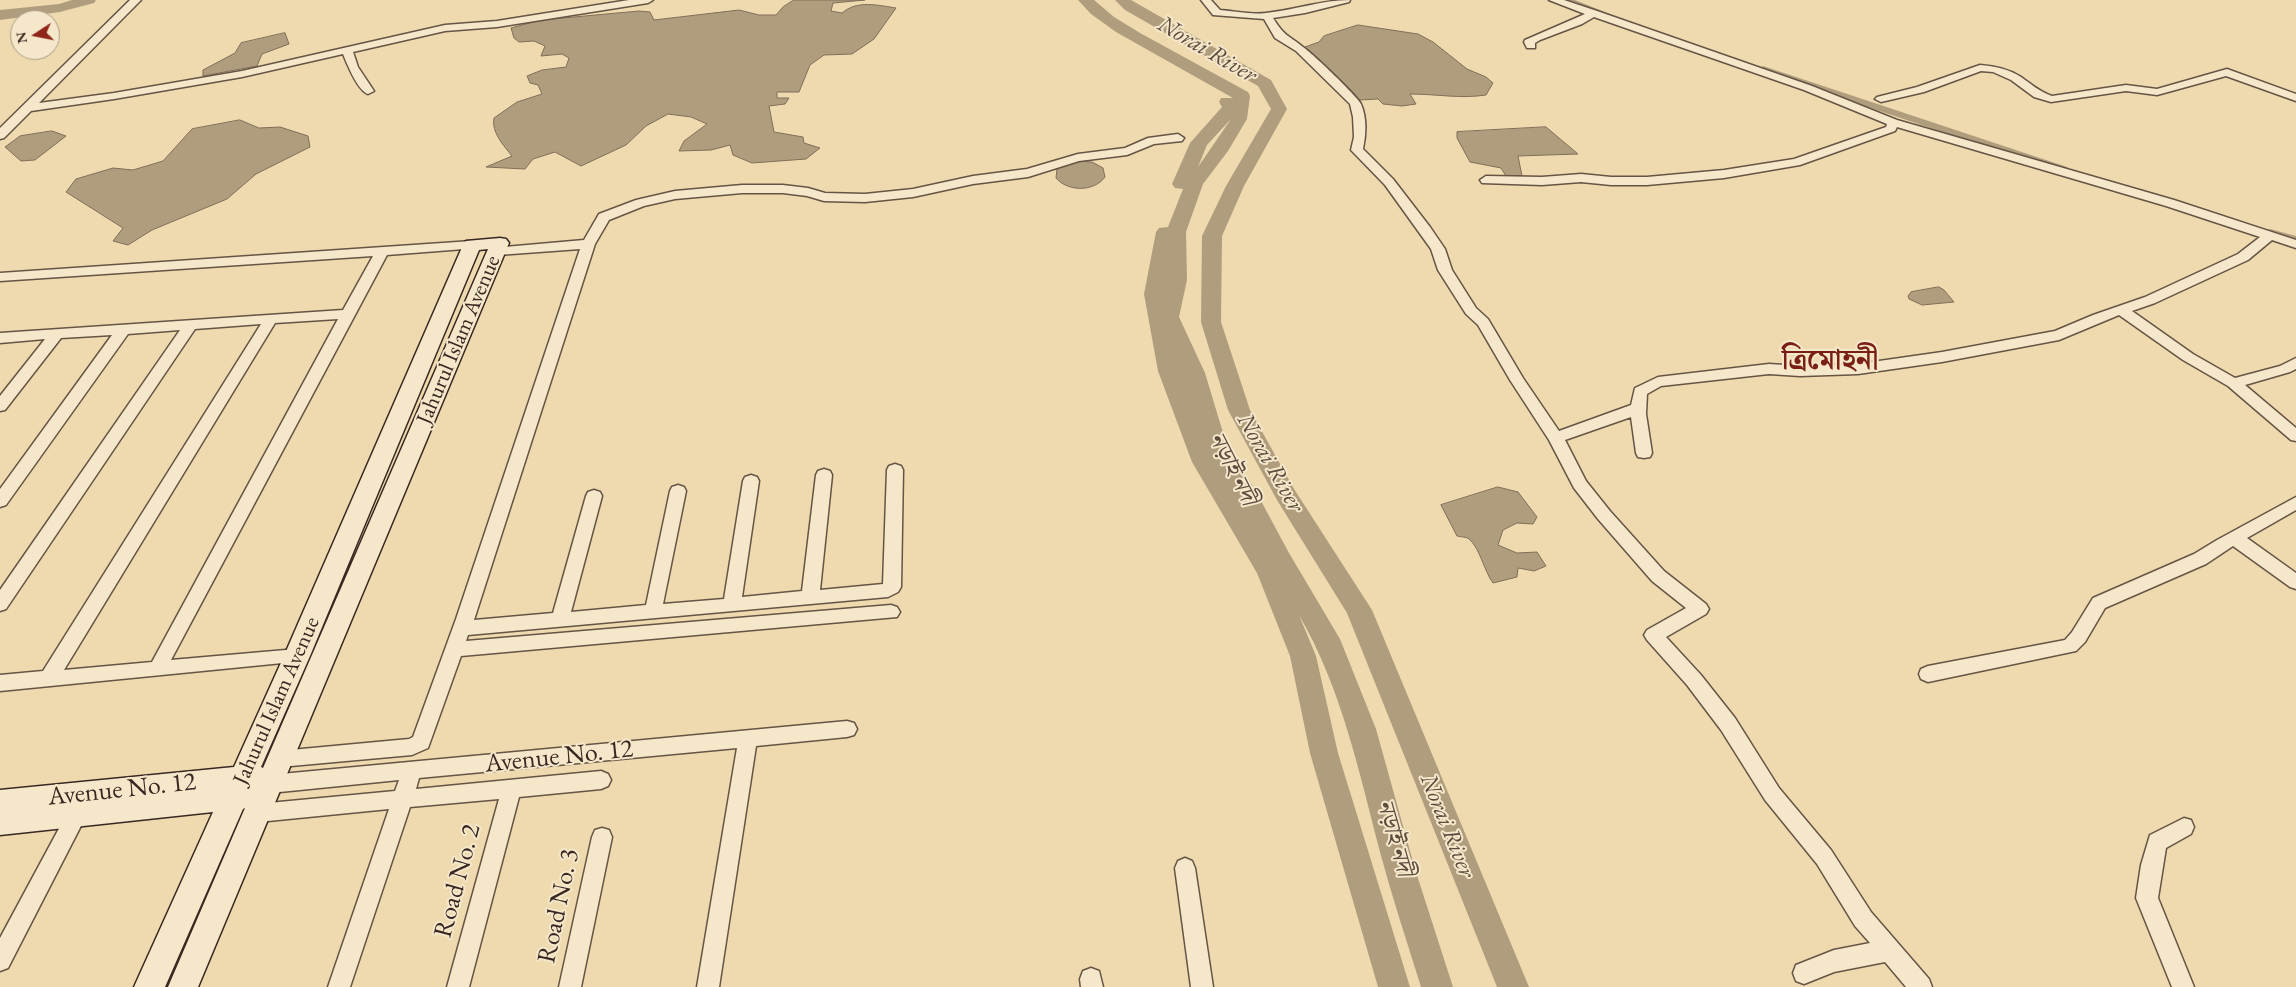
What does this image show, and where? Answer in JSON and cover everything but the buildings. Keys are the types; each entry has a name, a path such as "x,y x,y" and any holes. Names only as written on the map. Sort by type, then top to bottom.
{"street":[{"path":"0,135 136,0"},
{"path":"557,15 558,6 562,0"},
{"path":"26,108 114,96 242,74 347,52 445,28 497,24 648,0"},
{"path":"1206,0 1216,13 1244,14 1254,17 1305,10 1346,0"},
{"path":"1554,0 1808,88 1893,122 2170,203 2296,244"},
{"path":"1531,46 1529,42 1536,37 1573,24 1593,13"},
{"path":"1268,16 1279,36 1300,49 1355,103 1359,117 1360,136 1357,150 1389,182 1415,214 1438,249 1445,270 1471,311 1483,322 1492,335 1517,380 1556,438 1580,484 1604,515 1658,576 1700,609 1653,635 1694,680 1728,724 1772,794 1824,857 1863,919 1920,987"},
{"path":"347,52 353,67 368,91"},
{"path":"1881,99 1920,90 1980,68 1995,69 2015,78 2038,95 2051,99 2126,88 2157,92 2227,72 2296,98"},
{"path":"1486,180 1542,181 1581,178 1611,181 1647,181 1744,167 1796,162 1891,129 1893,122"},
{"path":"270,785 418,746 421,742 462,628 588,244 604,217 640,203 675,195 742,189 783,189 808,192 824,197 865,198 913,193 973,180 1028,173 1078,158 1127,151 1152,141 1178,138"},
{"path":"1644,453 1639,408 1640,392 1658,382 1770,369 1843,371 1901,364 2059,335 2150,300 2243,256 2269,236"},
{"name":"Jahurul Islam Avenue","path":"149,987 297,656 472,245 500,244 183,987"},
{"path":"498,251 588,244"},
{"path":"0,277 472,245"},
{"path":"157,669 382,251"},
{"path":"2121,310 2188,357 2232,383 2296,436"},
{"path":"0,338 349,314"},
{"path":"48,678 270,319"},
{"path":"0,604 191,325"},
{"path":"0,501 124,329"},
{"path":"0,406 57,334"},
{"path":"2232,383 2285,369 2296,363"},
{"path":"1556,438 1639,408"},
{"path":"462,628 732,606 884,591 892,587 895,470"},
{"path":"810,598 824,475"},
{"path":"732,606 751,480"},
{"path":"653,612 678,491"},
{"path":"560,620 594,496"},
{"path":"1928,674 2070,646 2077,641 2091,612 2099,603 2200,559 2296,503"},
{"path":"2234,538 2296,582"},
{"path":"454,649 891,612"},
{"path":"0,683 297,656"},
{"name":"Avenue No. 12","path":"0,802 238,788 847,729"},
{"path":"708,987 748,738"},
{"path":"339,987 410,777 409,772"},
{"name":"Avenue No. 12","path":"270,785 402,800 601,780"},
{"name":"Avenue No. 12","path":"0,822 77,814 238,788"},
{"name":"Road No. 2","path":"458,987 511,790"},
{"path":"0,960 77,814"},
{"path":"2183,987 2148,898 2151,864 2157,842 2184,827"},
{"name":"Road No. 3","path":"570,987 602,837"},
{"path":"1185,868 1202,987"},
{"path":"1804,973 1834,961 1890,950"}],"shaded area":[{"path":"794,0 865,0 833,3 831,11 842,13 854,6 868,4 896,8 874,39 852,54 824,55 810,65 799,92 777,92 777,98 789,98 785,104 769,106 774,132 803,137 804,143 820,148 806,159 752,163 733,155 730,145 711,150 679,151 684,141 707,124 691,117 668,114 646,126 626,145 581,166 555,152 533,159 525,169 486,167 512,156 496,134 494,118 517,102 542,94 538,85 530,83 527,76 542,70 566,67 569,58 562,54 541,56 545,46 534,41 519,42 514,38 511,28 541,20 639,11 650,12 654,20 739,10 759,15 776,15 783,7"},
{"path":"1358,25 1418,34 1433,42 1467,69 1486,77 1493,83 1486,95 1410,94 1416,104 1402,106 1383,104 1378,99 1359,100 1334,80 1305,47 1319,42 1324,36"},
{"path":"285,33 289,44 262,54 257,66 203,76 203,70 235,53 241,43"},
{"path":"240,120 259,128 280,127 308,136 310,147 256,174 227,199 152,230 128,245 113,241 123,228 66,192 76,179 113,168 133,170 163,161 192,129"},
{"path":"1546,127 1578,154 1518,156 1522,176 1506,176 1501,168 1470,162 1457,138 1457,132"},
{"path":"52,131 66,136 35,160 21,161 5,147 20,136"},
{"path":"1076,161 1092,162 1103,168 1105,177 1088,188 1074,188 1061,183 1056,178 1057,169 1061,165"},
{"path":"1939,287 1954,302 1922,305 1909,299 1908,296 1911,292"},
{"path":"1498,487 1518,492 1537,517 1533,524 1517,523 1503,530 1498,545 1517,553 1537,552 1546,566 1534,571 1518,568 1517,577 1493,583 1473,543 1468,538 1457,536 1441,505"}],"waterway":[{"path":"0,15 60,8 89,0"},
{"name":"নড়াই নদী","path":"1085,0 1121,29 1242,96 1239,119 1219,151 1194,183 1176,232 1177,280 1169,317 1194,373 1216,447 1245,492 1279,558 1327,639 1362,729 1400,869 1437,987"},
{"name":"Norai River","path":"1122,0 1130,7 1265,83 1279,109 1235,186 1212,236 1211,322 1239,410 1285,494 1359,610 1513,987"},
{"path":"1567,0 1618,19"},
{"path":"1763,69 2063,169"},
{"name":"Norai River","path":"1181,184 1199,143 1231,108 1227,102"},
{"name":"Norai River","path":"1166,232 1154,294 1169,371 1204,462 1269,572 1303,656 1324,753 1394,987"},
{"path":"2270,232 2296,240"}],"district":[{"name":"ত্রিমোহনী","path":"1830,361"}]}
